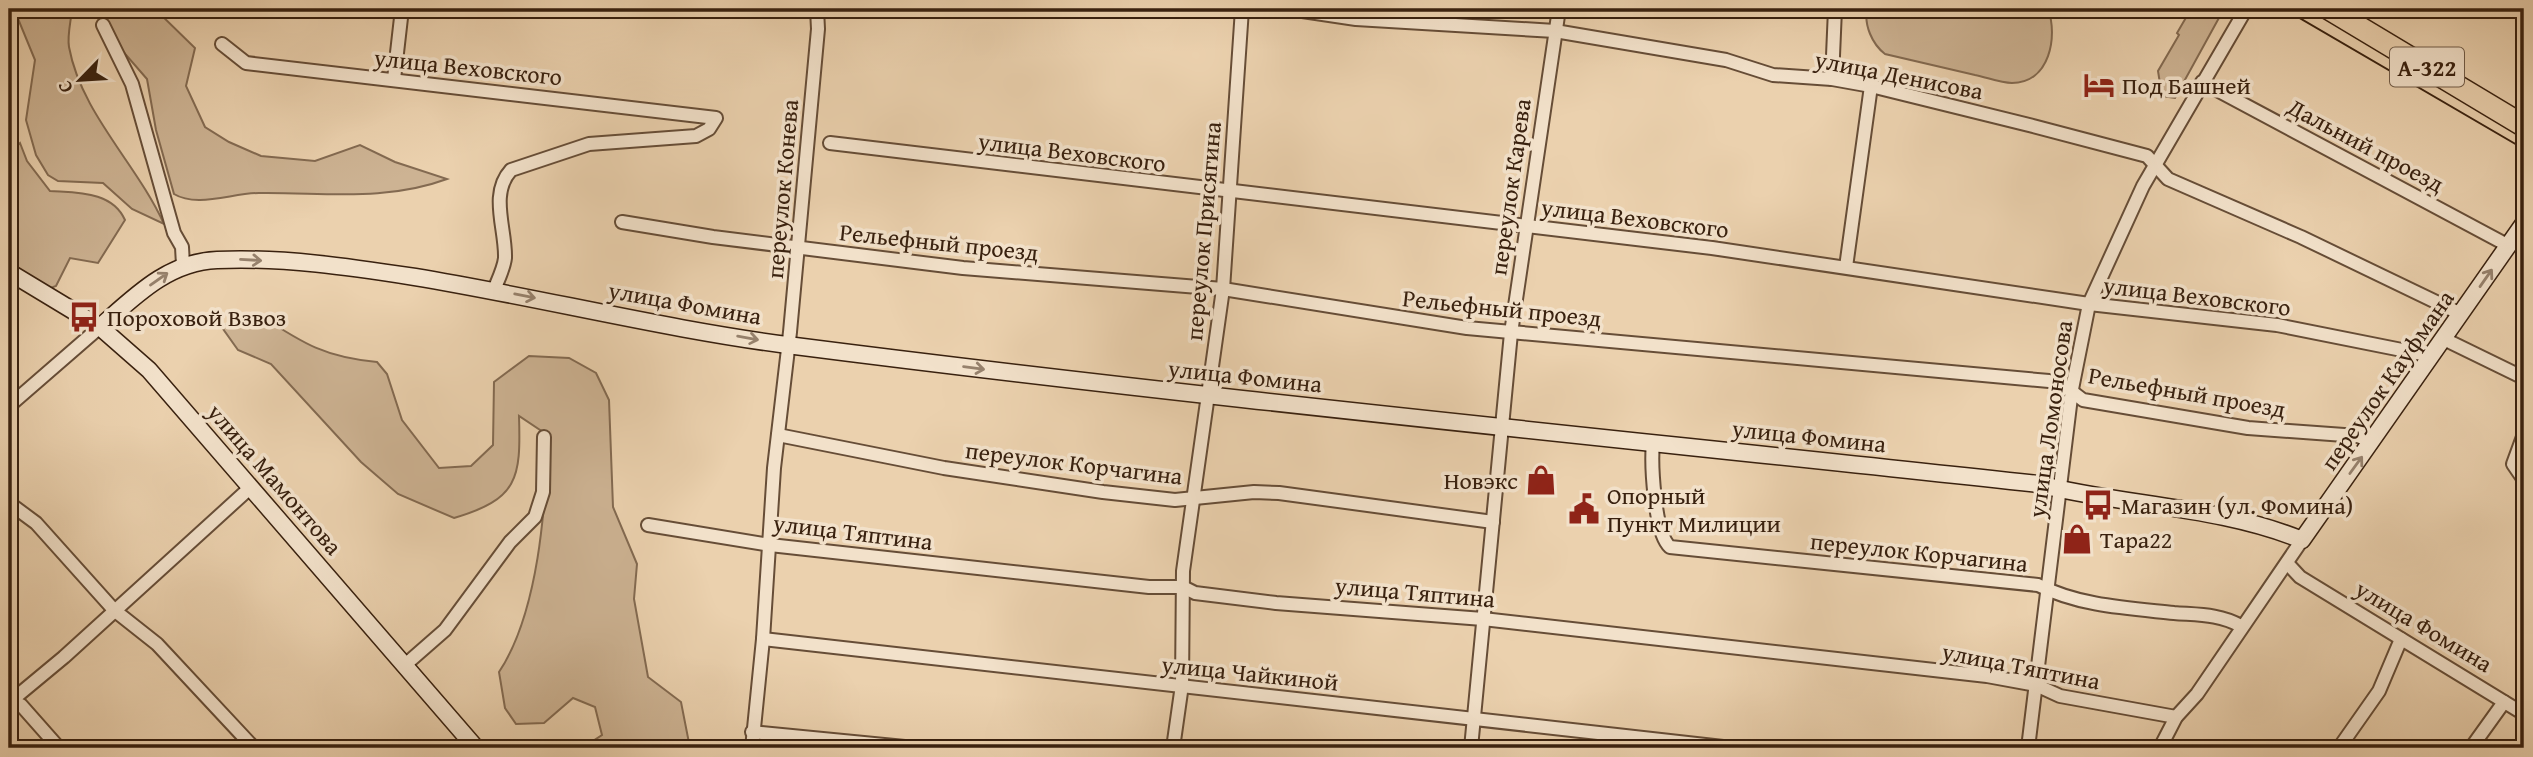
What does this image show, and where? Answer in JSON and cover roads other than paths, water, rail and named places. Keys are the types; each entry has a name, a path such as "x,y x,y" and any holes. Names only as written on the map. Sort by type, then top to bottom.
{"highway":[{"name":"А-322","path":"2329,9 2524,126"}],"street":[{"path":"394,79 402,9"},
{"name":"переулок Конева","path":"752,748 771,545 778,435 789,345 818,29 817,9"},
{"name":"переулок Присягина","path":"1174,748 1182,685 1183,587 1223,289 1242,9"},
{"name":"улица Денисова","path":"1289,9 1356,19 1555,31 1726,60 1773,75 1832,79 1871,86 2147,156 2168,180 2301,237 2461,314"},
{"name":"переулок Карева","path":"1471,748 1511,333 1559,9"},
{"path":"1832,79 1836,9"},
{"name":"улица Ломоносова","path":"2028,748 2071,389 2089,304 2154,166 2246,9"},
{"path":"9,406 136,295 183,265 182,247 174,233 132,84 103,25"},
{"name":"улица Веховского","path":"222,44 246,63 716,118 709,129 696,135 589,144 511,170 504,178 499,192 505,261 494,290"},
{"name":"Дальний проезд","path":"2202,82 2509,246"},
{"path":"1846,267 1871,86"},
{"name":"улица Веховского","path":"830,143 1525,225 1846,267 2089,304 2277,325 2432,356"},
{"name":"Рельефный проезд","path":"622,222 798,248 963,268 1223,289 1415,321 1511,333 2049,381 2071,389 2083,400 2248,428 2358,436 2372,442"},
{"name":"переулок Кауфмана","path":"2160,748 2176,716 2197,694 2524,223"},
{"name":"улица Фомина","path":"183,265 244,260 334,266 494,290 789,345 1208,396 2038,484 2082,496 2263,524 2302,540"},
{"name":"улица Мамонтова","path":"9,272 100,327 149,370 476,748"},
{"path":"2444,339 2524,378"},
{"path":"2524,434 2513,464 2524,480"},
{"name":"переулок Корчагина","path":"778,435 944,468 1103,492 1175,500 1254,492 1291,494 1493,522"},
{"path":"405,665 444,630 510,542 535,517 543,492 544,437"},
{"name":"переулок Корчагина","path":"1653,442 1655,493 1663,541 1670,547 2038,585 2057,596 2086,603 2209,614 2242,626"},
{"path":"59,748 21,705 10,700 64,657 251,487"},
{"path":"9,503 36,523 114,610 157,644 254,748"},
{"name":"улица Тяптина","path":"648,525 771,545 1149,587 1183,587 1195,593 1276,603 1483,619 1855,659 1987,676 2036,685 2060,696 2176,716"},
{"name":"улица Фомина","path":"2287,563 2300,577 2524,714"},
{"name":"улица Чайкиной","path":"763,639 1167,687 1182,685 1732,748"},
{"path":"2339,748 2379,691 2401,639"},
{"path":"2472,748 2504,702"},
{"path":"752,732 915,748"}],"tram line":[{"path":"2284,9 2524,149"}],"place":[{"name":"Под Башней","path":"2099,85"},
{"name":"Пороховой Взвоз","path":"84,317"},
{"name":"Новэкс","path":"1541,480"},
{"name":"Магазин (ул. Фомина)","path":"2098,505"},
{"name":"Опорный Пункт Милиции","path":"1584,509"},
{"name":"Тара22","path":"2077,539"}]}
